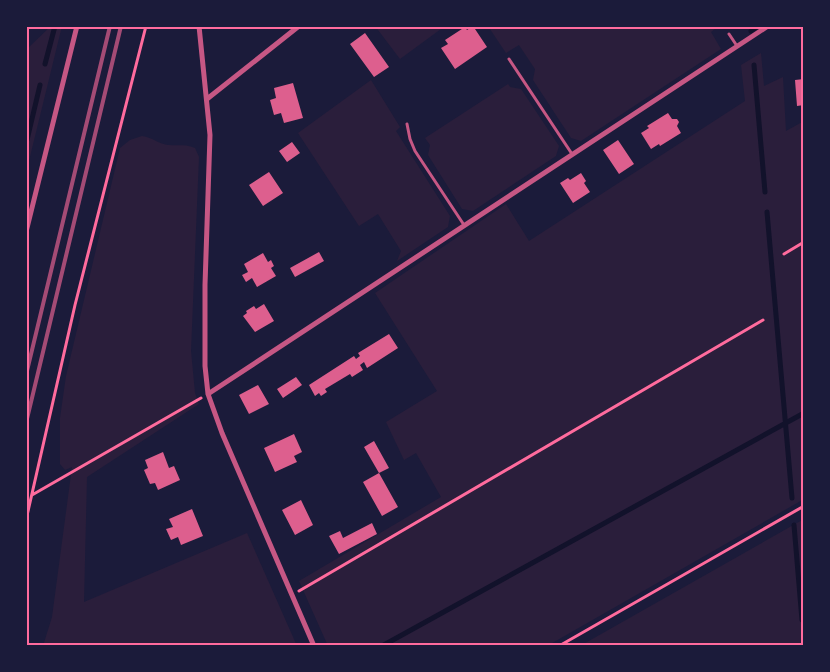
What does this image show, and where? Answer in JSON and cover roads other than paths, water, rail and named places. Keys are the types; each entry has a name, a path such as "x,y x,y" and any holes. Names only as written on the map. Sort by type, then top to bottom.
{"street":[{"path":"26,232 77,26"},
{"path":"199,26 210,135 205,285 205,366 208,394 222,433 314,646"},
{"path":"207,99 299,26"},
{"path":"208,394 768,26"}],"lane":[{"path":"729,34 737,46"},
{"path":"508,59 572,155"},
{"path":"408,124 410,139 416,151 465,226"}],"waterway":[{"path":"45,64 55,26"},
{"path":"751,31 758,26"},
{"path":"754,65 765,192"},
{"path":"27,140 40,85"},
{"path":"767,212 792,498"},
{"path":"382,646 804,413"},
{"path":"794,525 802,620"}],"railway":[{"path":"26,375 110,26"},
{"path":"26,423 121,26"}]}
